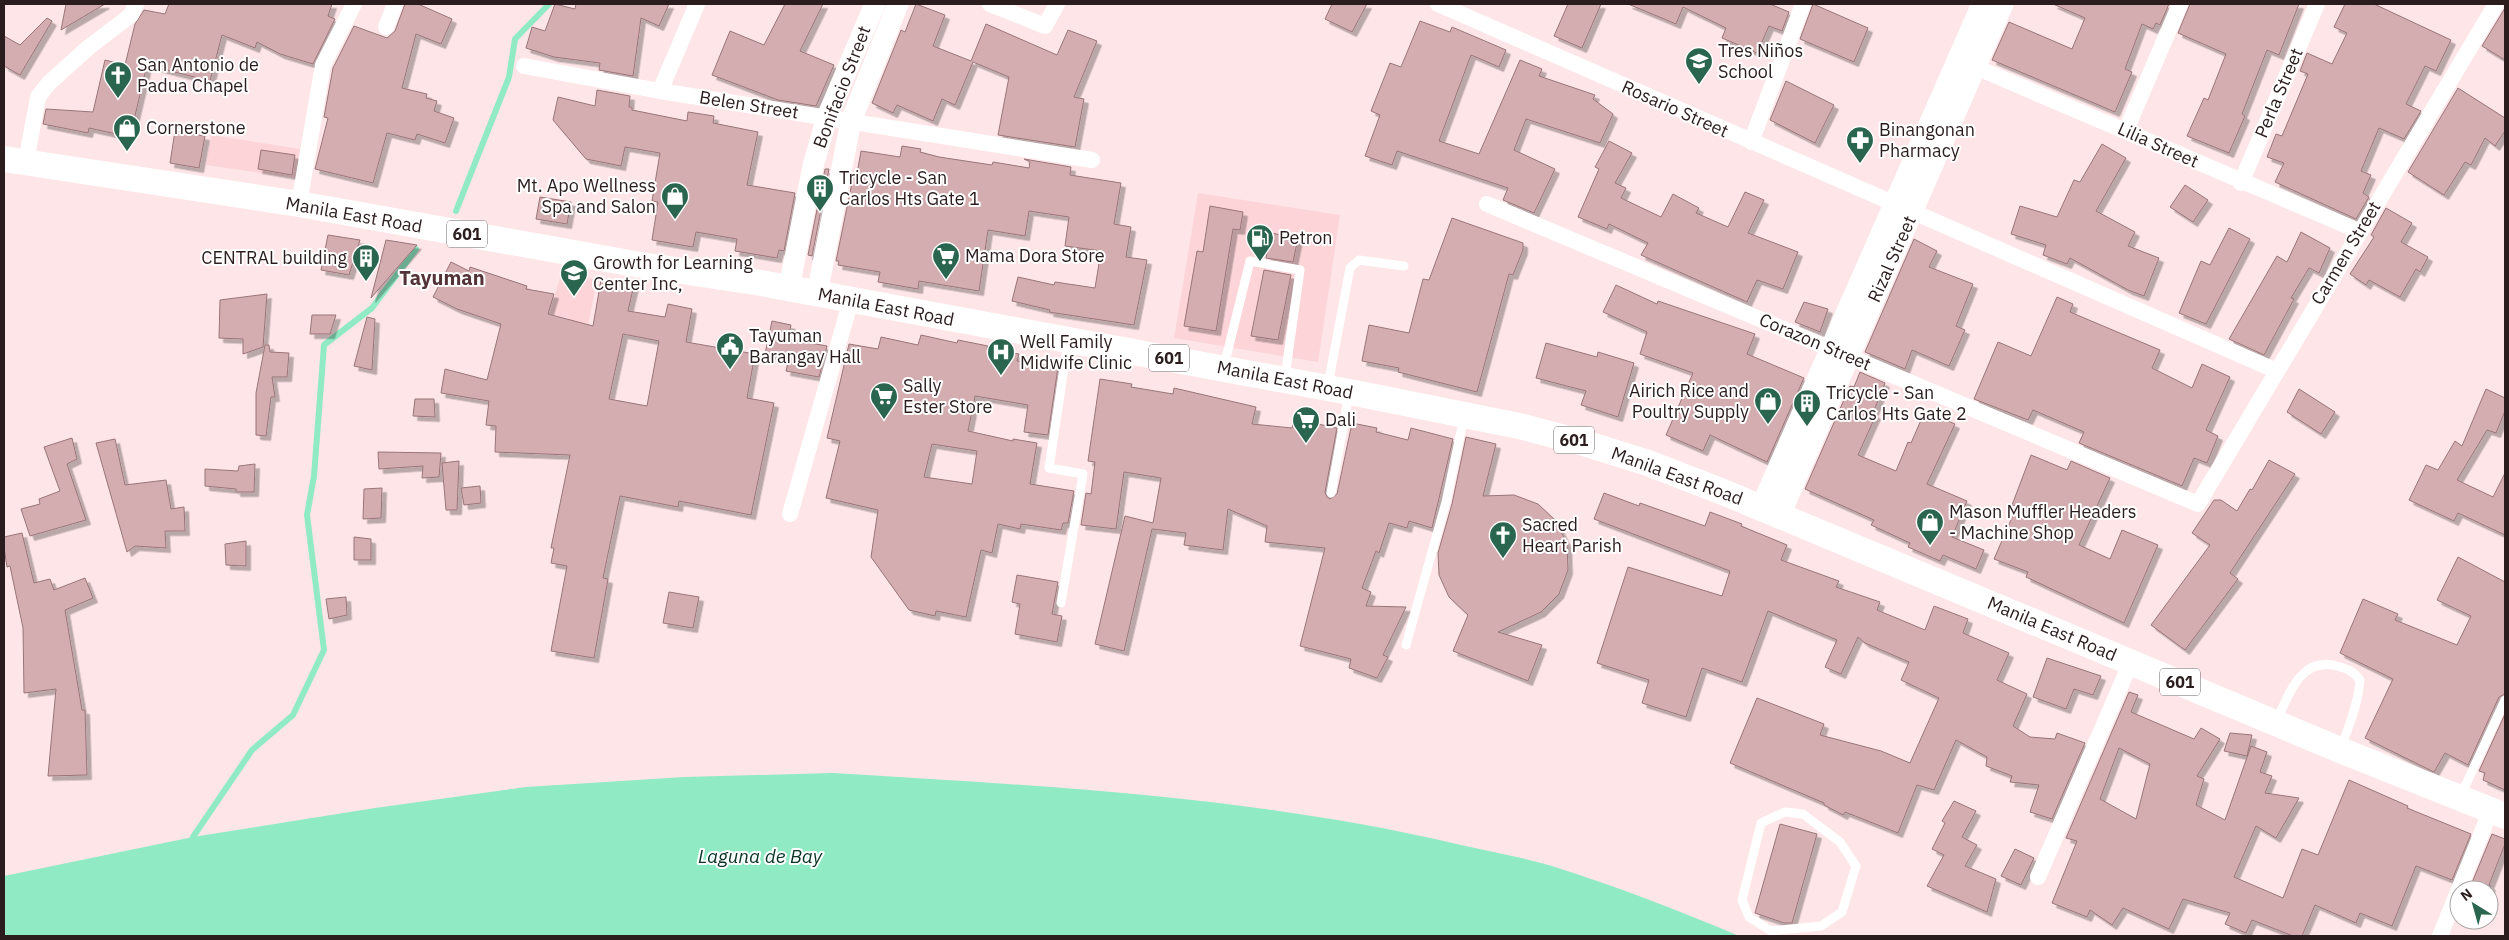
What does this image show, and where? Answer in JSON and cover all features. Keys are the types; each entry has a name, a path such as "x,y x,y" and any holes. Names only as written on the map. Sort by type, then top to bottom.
{"main road":[{"name":"Manila East Road","path":"15,161 299,204 789,288 1465,414 1538,431 1648,462 1770,511 2340,750 2498,813"}],"street":[{"path":"15,161 38,97 49,83 82,53 131,15 136,4"},
{"path":"299,204 324,65 354,4"},
{"path":"386,27 395,4"},
{"path":"660,91 697,4"},
{"name":"Bonifacio Street","path":"789,288 813,166 827,117 875,4"},
{"name":"Bonifacio Street","path":"817,294 851,121 898,4"},
{"path":"990,4 1045,26 1057,4"},
{"name":"Rosario Street","path":"1438,4 2276,371"},
{"path":"1751,142 1803,4"},
{"name":"Rizal Street","path":"1839,352 1913,212 1966,64 1982,4"},
{"name":"Rizal Street","path":"1770,511 1839,352 1893,203 1966,64 2003,4"},
{"path":"2126,130 2180,4"},
{"name":"Perla Street","path":"2241,183 2317,4"},
{"name":"Carmen Street","path":"2198,504 2496,4"},
{"name":"Lilia Street","path":"1966,64 2126,130 2241,183 2359,231"},
{"name":"Belen Street","path":"524,66 660,91 1092,160"},
{"name":"Corazon Street","path":"1487,204 2198,504"},
{"path":"790,514 851,300"},
{"path":"2038,877 2131,662"},
{"path":"2440,936 2498,813"}],"lane":[{"path":"1331,493 1338,390 1350,268 1359,260 1404,266"},
{"path":"1223,368 1250,261 1300,270 1285,380"},
{"path":"1061,603 1083,474 1049,468 1068,341"},
{"path":"1406,646 1446,502 1465,414"},
{"path":"2276,723 2291,690 2301,674 2312,666 2327,663 2352,670 2360,680 2359,693 2350,727 2340,750"},
{"path":"2460,798 2505,700"},
{"path":"1785,812 1803,814 1840,842 1856,866 1842,912 1821,926 1771,931 1749,917 1742,900 1761,822 1785,812"}],"shaded area":[{"path":"211,135 300,149 296,178 206,165"},
{"name":"Petron","path":"1198,193 1340,215 1318,362 1174,338"},
{"name":"Growth for Learning Center Inc,","path":"562,272 597,280 586,336 567,329 569,318 549,314"}],"water":[{"name":"Laguna de Bay","path":"833,773 991,783 1148,796 1227,804 1383,828 1552,866 1646,899 1739,936 4,936 4,876 193,837 375,808 526,787 685,777"}],"building":[{"path":"66,4 105,4 61,30"},
{"path":"169,4 332,4 328,16 335,19 313,64 280,54 257,42 255,48 222,35 210,81 147,65 130,137 89,128 88,133 43,124 46,109 93,112 105,60 125,65 135,24 144,10 165,14"},
{"path":"405,4 418,4 452,19 441,44 416,34 402,88 427,94 426,98 437,101 434,111 454,118 445,143 417,134 415,140 387,133 373,183 315,169 328,118 324,117 333,68 354,26 387,38 395,31"},
{"path":"555,4 575,9 576,4 669,4 659,26 641,18 633,76 599,70 600,63 554,57 526,48 532,27 545,31"},
{"path":"785,4 823,4 800,51 834,65 816,106 778,100 712,75 730,31 764,45"},
{"path":"916,4 945,15 933,46 971,61 986,24 1057,55 1068,30 1097,41 1074,97 1084,99 1075,147 998,135 1009,77 973,62 955,105 942,99 933,121 897,105 893,113 872,103 901,30 905,32"},
{"path":"1332,4 1367,4 1352,32 1325,19"},
{"path":"1568,4 1601,4 1582,48 1554,36"},
{"path":"1628,4 1770,4 1789,12 1782,31 1769,26 1757,53 1722,38 1726,28 1683,7 1676,24"},
{"path":"1813,4 1868,28 1854,62 1800,39"},
{"path":"2053,4 2169,4 2160,25 2156,23 2153,29 2142,24 2125,69 2132,72 2115,112 1992,60 2009,22 2072,49 2085,18"},
{"path":"2190,4 2299,4 2279,55 2267,50 2242,114 2245,116 2229,153 2187,136 2204,98 2208,100 2226,54 2178,33"},
{"path":"2345,4 2374,4 2451,40 2436,71 2425,66 2406,104 2421,111 2404,139 2379,128 2361,171 2371,175 2363,193 2369,197 2356,219 2275,182 2284,163 2267,157 2276,134 2282,136 2308,74 2300,71 2307,53 2332,64 2347,33 2334,27"},
{"path":"2505,8 2505,60 2482,46"},
{"path":"47,18 52,21 20,75 4,66 4,36 20,45"},
{"path":"1420,21 1450,32 1452,27 1506,50 1499,67 1471,55 1439,141 1479,154 1520,60 1542,69 1539,76 1595,95 1593,99 1613,114 1600,143 1526,119 1514,150 1555,169 1534,213 1503,200 1508,188 1397,151 1392,165 1365,156 1380,115 1371,111 1390,63 1401,67"},
{"path":"1786,81 1834,105 1815,143 1770,120"},
{"path":"2458,88 2505,118 2505,131 2495,146 2485,138 2471,165 2465,162 2444,195 2408,172"},
{"path":"597,90 630,96 629,107 632,107 632,110 687,121 688,112 714,116 713,123 758,132 747,185 795,193 784,251 779,250 777,258 735,251 737,239 696,232 693,247 652,240 658,202 652,201 660,153 625,147 621,166 586,159 553,120 558,97 595,106"},
{"path":"175,131 205,136 199,168 170,163"},
{"path":"1609,141 1632,153 1615,183 1626,188 1621,198 1661,217 1673,194 1699,208 1696,213 1728,227 1745,192 1764,200 1748,233 1798,252 1783,289 1757,280 1747,302 1641,255 1648,243 1609,224 1607,229 1578,217 1599,169 1595,167"},
{"path":"2102,144 2126,158 2096,211 2135,232 2128,246 2159,258 2144,296 2128,290 2070,258 2067,264 2043,255 2046,245 2011,234 2020,206 2057,217 2074,180 2080,182"},
{"path":"902,146 921,149 920,152 939,157 992,165 993,162 1029,168 1030,162 1024,159 1071,167 1070,175 1121,183 1114,224 1131,227 1126,257 1147,260 1134,325 1049,312 1050,310 1012,301 1018,277 1054,285 1055,282 1095,288 1101,251 1065,246 1069,217 1029,211 1025,236 988,230 979,291 919,281 918,289 878,282 880,272 838,265 839,261 836,261 854,173 857,174 861,151 900,157"},
{"path":"261,150 295,155 292,175 258,169"},
{"path":"825,169 829,169 812,256 808,255"},
{"path":"2185,185 2208,200 2193,222 2170,207"},
{"path":"540,197 571,202 567,224 536,219"},
{"path":"1210,206 1243,212 1240,230 1233,229 1216,331 1184,326 1197,251 1203,252"},
{"path":"2386,208 2412,223 2401,242 2428,257 2420,272 2416,269 2400,297 2369,280 2366,285 2350,274 2374,237 2371,235"},
{"path":"1452,218 1523,243 1523,250 1513,275 1509,274 1477,392 1398,372 1399,368 1362,361 1369,325 1409,333 1423,279 1429,280"},
{"path":"2229,228 2250,239 2206,324 2179,313 2201,261 2210,265"},
{"path":"2301,232 2330,248 2319,273 2309,268 2291,298 2294,299 2264,355 2229,339 2277,256 2287,262"},
{"path":"1271,233 1298,238 1293,262 1266,258"},
{"path":"328,235 360,240 349,275 321,270"},
{"path":"1914,239 1937,251 1929,267 1973,284 1956,326 1965,330 1949,366 1912,350 1905,369 1865,352"},
{"path":"386,240 417,245 371,298"},
{"path":"451,262 469,271 470,267 527,286 526,289 554,294 548,314 593,326 601,280 634,285 628,311 665,317 668,304 692,309 686,342 755,354 747,398 774,403 751,515 679,501 678,507 620,496 603,578 608,579 594,658 551,651 567,566 551,563 554,548 551,548 570,455 495,452 496,426 486,425 489,401 441,393 445,369 487,380 501,324 457,309 433,297","holes":["623,334 659,341 647,406 609,399"]},
{"path":"1264,270 1291,275 1278,340 1251,336"},
{"path":"1616,285 1657,304 1658,301 1755,334 1747,354 1804,378 1767,462 1710,435 1703,451 1666,435 1693,373 1640,354 1647,332 1603,312"},
{"path":"267,294 263,347 243,354 243,339 219,338 220,300"},
{"path":"2057,297 2073,304 2070,312 2160,350 2152,368 2192,388 2202,364 2230,377 2206,430 2218,436 2207,463 2194,458 2182,486 2079,443 2084,432 2033,410 2028,420 1974,399 1998,342 2031,356"},
{"path":"1804,302 1828,309 1820,332 1795,322"},
{"path":"312,315 336,315 330,334 310,334"},
{"path":"367,317 375,319 372,370 354,366"},
{"path":"772,321 791,325 788,339 827,346 819,377 786,371 789,358 765,354"},
{"path":"921,335 957,343 958,340 988,346 987,349 1019,354 1017,361 1058,367 1048,435 1024,432 1028,405 975,396 968,431 1013,441 1013,439 1037,443 1030,484 1074,491 1068,523 1063,523 1061,530 1021,524 1020,529 998,524 992,553 981,550 966,617 936,611 935,616 909,610 871,557 878,510 826,498 840,441 827,438 849,344 878,349 881,337 918,345","holes":["932,444 977,451 972,484 924,477"]},
{"path":"1546,343 1597,357 1598,352 1634,363 1618,417 1581,405 1586,391 1536,378"},
{"path":"265,345 269,345 270,352 289,353 287,377 272,377 275,397 271,397 266,436 256,435 256,393"},
{"path":"1860,372 1885,383 1873,413 1876,415 1858,455 1896,471 1908,442 1911,443 1925,411 1955,424 1927,484 1967,501 1952,537 1984,550 1976,569 1943,555 1940,561 1908,547 1910,543 1871,525 1874,520 1805,489 1850,386 1854,387"},
{"path":"1100,379 1132,384 1131,387 1173,394 1174,388 1256,407 1252,424 1292,428 1294,419 1337,428 1325,492 1330,499 1337,494 1352,423 1377,428 1376,432 1408,440 1411,428 1453,439 1432,528 1409,521 1407,528 1389,523 1379,553 1376,551 1362,588 1371,592 1366,606 1406,607 1383,655 1388,657 1377,678 1349,668 1351,659 1300,646 1325,548 1265,542 1267,526 1228,509 1223,550 1184,545 1186,533 1152,529 1124,651 1095,644 1125,516 1153,523 1161,478 1124,472 1116,529 1081,525 1086,493 1091,494 1095,462 1088,461"},
{"path":"2299,389 2335,412 2321,434 2287,412"},
{"path":"2486,389 2505,398 2505,411 2496,433 2487,430 2457,480 2493,497 2505,473 2505,535 2458,513 2454,521 2409,500 2426,465 2438,470 2455,441 2462,446"},
{"path":"415,399 434,399 435,417 413,416"},
{"name":"Sacred Heart Parish","path":"1466,437 1496,444 1483,496 1514,495 1538,504 1556,521 1567,544 1568,570 1559,594 1541,612 1498,632 1542,645 1528,681 1453,651 1468,615 1449,597 1439,575 1438,553 1452,504"},
{"path":"72,438 77,459 67,464 86,520 30,536 21,509 40,504 39,499 60,491 44,447"},
{"path":"115,439 125,485 166,480 171,509 184,507 185,531 165,531 166,548 135,546 127,552 96,443"},
{"path":"378,452 441,453 439,477 422,478 423,466 379,469"},
{"path":"2031,455 2067,470 2071,461 2110,478 2079,545 2110,559 2122,530 2158,545 2124,623 2026,577 2028,572 1994,559 2017,506 2012,505"},
{"path":"2269,460 2295,474 2230,573 2238,579 2185,650 2151,625 2210,545 2192,533 2214,500 2221,500 2237,511 2250,489 2252,490"},
{"path":"459,461 457,510 446,510 442,463"},
{"path":"255,464 254,492 236,492 236,489 205,486 205,469 238,471 239,466"},
{"path":"480,486 481,503 464,505 461,488"},
{"path":"382,488 381,518 363,519 364,489"},
{"path":"1604,493 1639,506 1640,503 1705,526 1710,512 1742,524 1741,526 1787,545 1781,560 1839,581 1836,587 1880,602 1877,610 1925,630 1934,606 1968,619 1963,633 2009,653 1997,680 2027,694 2013,726 2030,737 2055,739 2057,733 2085,743 2052,819 2030,812 2039,785 2010,782 2012,776 1986,766 1987,757 1956,740 1934,790 1917,785 1898,833 1845,812 1843,815 1824,805 1824,803 1730,763 1757,698 1824,724 1820,735 1881,751 1910,763 1939,698 1901,680 1909,662 1865,643 1858,637 1841,674 1825,667 1837,640 1768,611 1742,682 1702,668 1686,717 1642,703 1649,680 1597,663 1628,567 1722,596 1730,571 1594,519"},
{"path":"22,533 34,583 50,579 54,590 85,578 93,598 65,610 82,710 85,710 87,775 48,776 56,689 24,693 23,628 10,566 7,567 4,548 4,537"},
{"path":"354,537 371,539 371,560 354,560"},
{"path":"246,541 246,566 226,565 225,544"},
{"path":"2458,557 2505,582 2505,694 2499,697 2468,765 2445,753 2434,772 2365,738 2393,679 2340,653 2363,599 2398,614 2395,620 2457,645 2471,616 2437,600"},
{"path":"1017,575 1058,582 1052,614 1062,616 1057,642 1015,634 1020,604 1012,602"},
{"path":"669,592 699,597 693,628 663,623"},
{"path":"346,597 347,615 329,619 326,599"},
{"path":"2047,658 2101,676 2093,695 2074,689 2066,709 2033,697"},
{"path":"2129,692 2138,695 2131,712 2194,739 2201,728 2220,739 2197,776 2204,779 2196,805 2225,820 2251,746 2267,752 2260,772 2272,776 2265,793 2299,798 2276,838 2256,826 2234,877 2283,898 2302,849 2318,855 2349,780 2408,806 2407,808 2471,834 2452,880 2416,866 2392,926 2360,913 2356,923 2315,905 2302,936 2293,936 2252,920 2246,933 2225,924 2230,913 2183,899 2169,929 2123,908 2112,925 2090,910 2087,917 2052,903 2077,841 2066,838","holes":["2119,748 2150,764 2136,819 2100,799"]},
{"path":"2505,714 2505,790 2483,780 2485,773 2479,771"},
{"path":"2230,733 2252,735 2247,756 2224,751"},
{"path":"1954,801 1976,811 1962,837 1977,845 1965,866 1996,879 1987,912 1927,886 1944,855 1932,849 1945,823 1942,821"},
{"path":"1780,824 1817,834 1792,923 1784,923 1755,913"},
{"path":"2492,834 2505,839 2505,844 2491,880 2473,880"},
{"path":"2015,849 2034,858 2021,885 2001,876"}],"waterway":[{"path":"456,211 509,77 515,39 549,4"},
{"path":"193,837 252,750 293,715 324,650 307,515 314,476 324,345 372,308 416,249"}],"place":[{"name":"Tres Niños School","path":"1699,85"},
{"name":"San Antonio de Padua Chapel","path":"118,99"},
{"name":"Cornerstone","path":"127,152"},
{"name":"Binangonan Pharmacy","path":"1860,164"},
{"name":"Tricycle - San Carlos Hts Gate 1","path":"820,212"},
{"name":"Mt. Apo Wellness Spa and Salon","path":"675,220"},
{"name":"Petron","path":"1260,262"},
{"name":"Mama Dora Store","path":"946,280"},
{"name":"CENTRAL building","path":"366,282"},
{"name":"Growth for Learning Center Inc,","path":"574,297"},
{"name":"Tayuman Barangay Hall","path":"730,370"},
{"name":"Well Family Midwife Clinic","path":"1001,376"},
{"name":"Sally Ester Store","path":"884,420"},
{"name":"Airich Rice and Poultry Supply","path":"1768,425"},
{"name":"Tricycle - San Carlos Hts Gate 2","path":"1807,427"},
{"name":"Dali","path":"1306,444"},
{"name":"Mason Muffler Headers - Machine Shop","path":"1930,546"},
{"name":"Sacred Heart Parish","path":"1503,559"}],"district":[{"name":"Tayuman","path":"442,278"}]}
